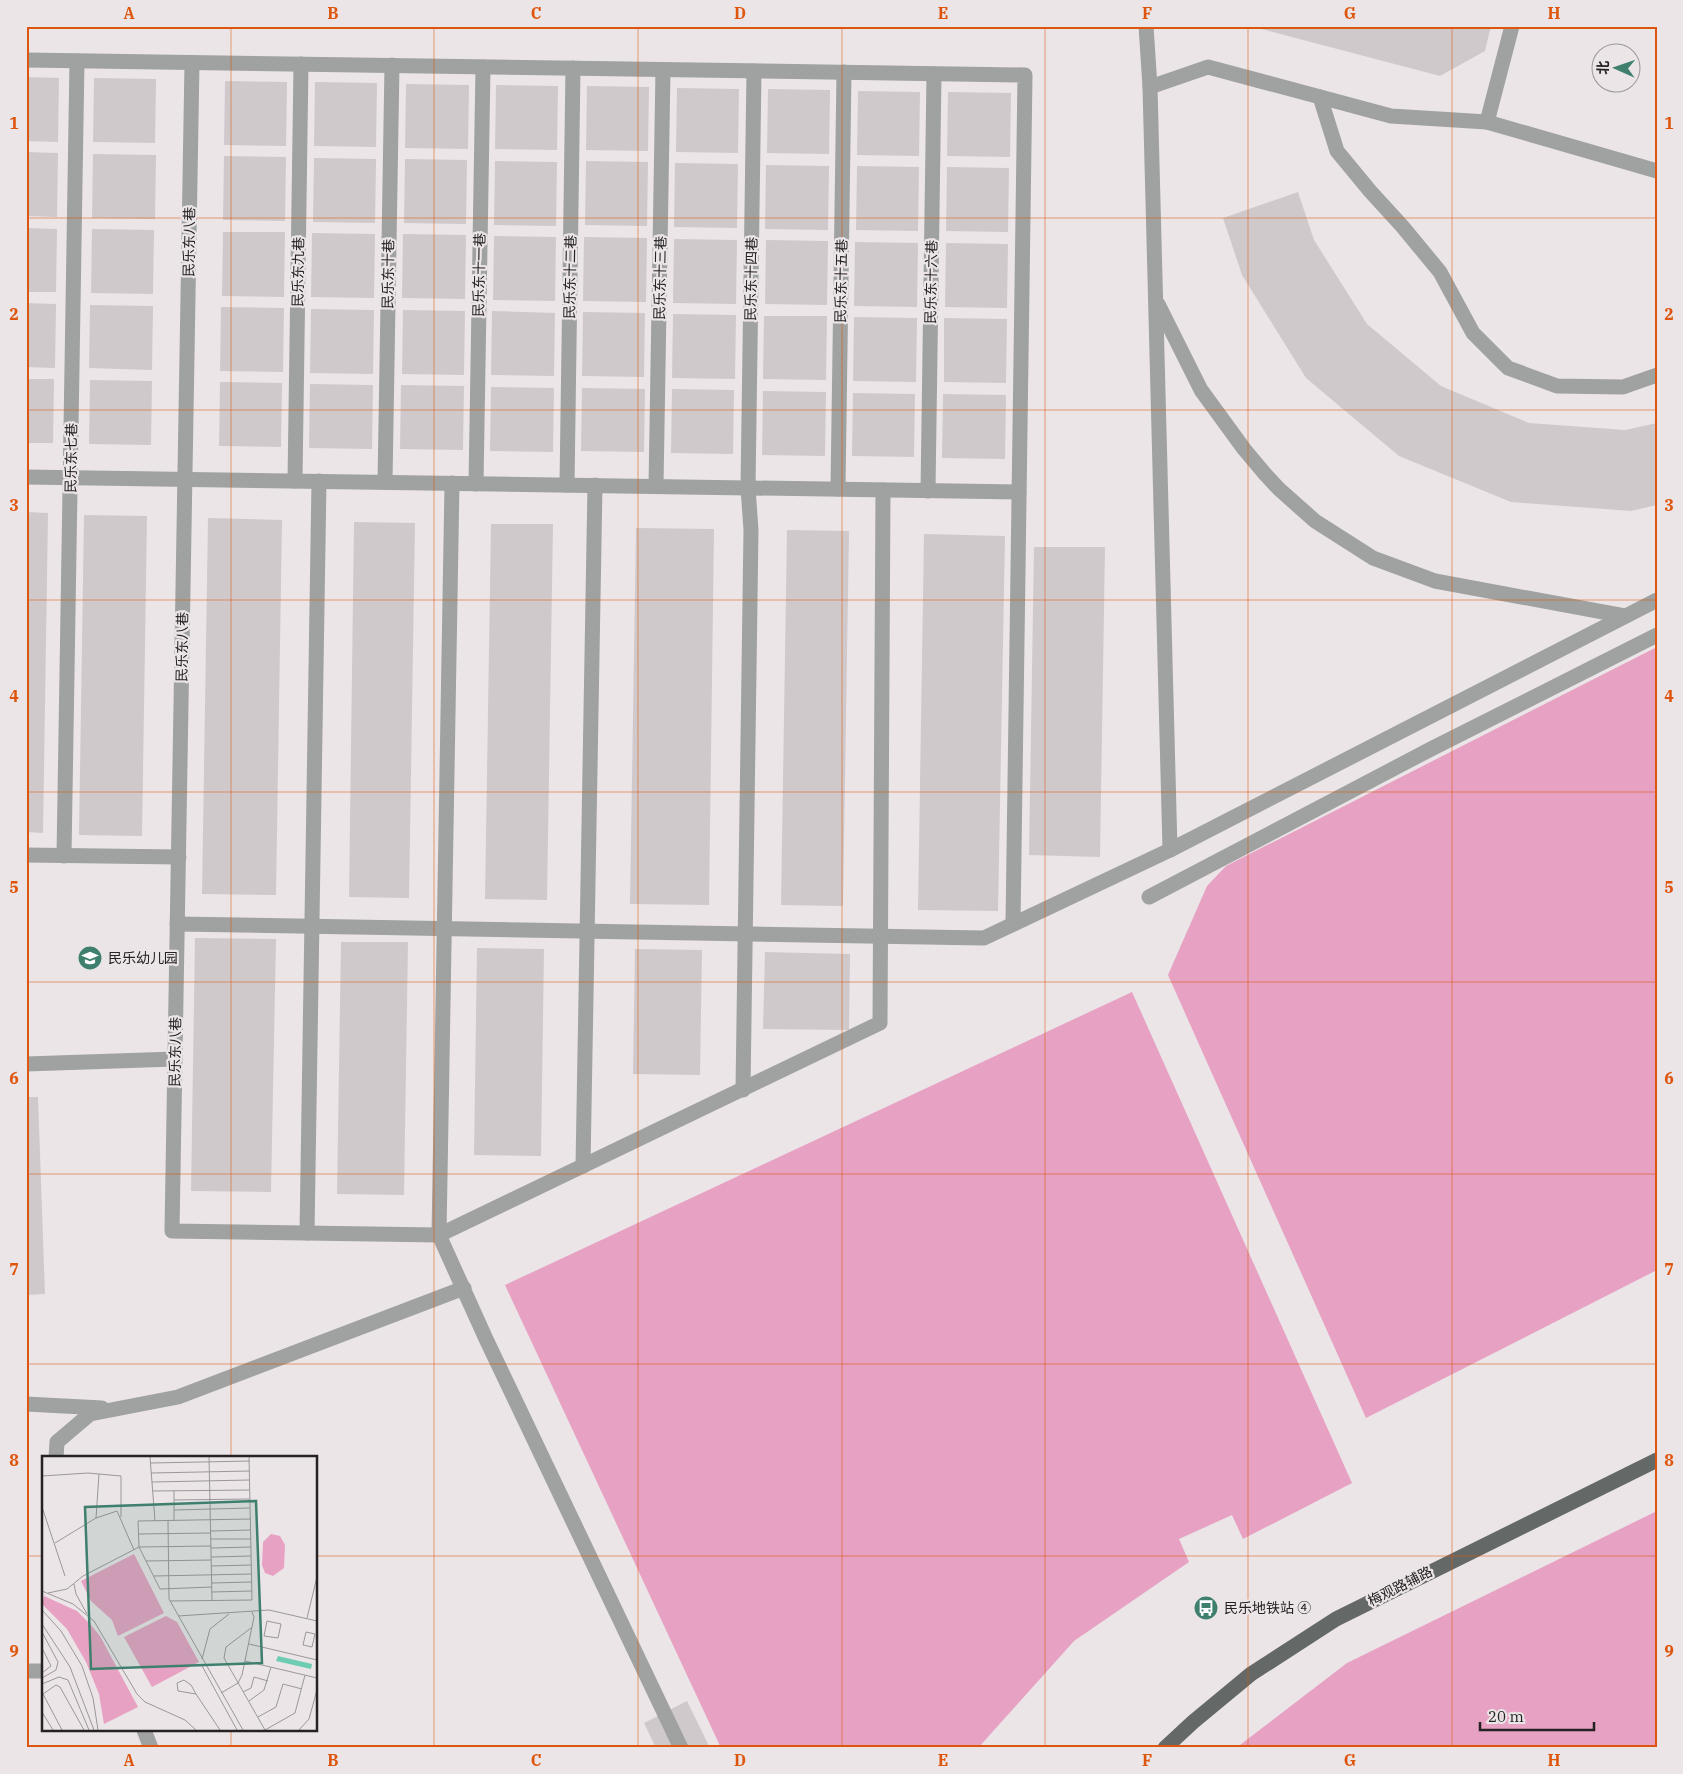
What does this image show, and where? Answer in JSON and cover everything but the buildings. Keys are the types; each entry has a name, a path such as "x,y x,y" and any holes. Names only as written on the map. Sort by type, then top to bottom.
{"main road":[{"name":"梅观路辅路","path":"1165,1748 1251,1674 1336,1619 1657,1460"}],"street":[{"path":"1146,26 1150,87 1170,850"},
{"path":"1486,122 1512,26"},
{"path":"26,60 1025,75 1012,924"},
{"name":"民乐东七巷","path":"64,856 77,61"},
{"name":"民乐东八巷","path":"192,62 172,1231 306,1233"},
{"name":"民乐东九巷","path":"295,481 301,64"},
{"name":"民乐东十巷","path":"385,482 392,65"},
{"name":"民乐东十一巷","path":"476,484 483,67"},
{"path":"1150,87 1208,67 1391,116 1486,122 1657,172"},
{"name":"民乐东十二巷","path":"567,485 573,68"},
{"name":"民乐东十三巷","path":"656,486 663,70"},
{"name":"民乐东十四巷","path":"743,1090 751,530 748,488 754,71"},
{"name":"民乐东十五巷","path":"838,489 844,72"},
{"name":"民乐东十六巷","path":"928,491 934,74"},
{"path":"1320,97 1338,151 1440,272 1473,333 1508,368 1557,386 1623,387 1657,375"},
{"path":"1156,299 1201,390 1211,404 1244,449 1274,484 1315,520 1373,558 1435,580 1625,616"},
{"path":"26,477 1019,492"},
{"path":"320,481 306,1233 439,1235 880,1023 883,490"},
{"path":"452,483 439,1235 490,1348 681,1748"},
{"path":"583,1166 595,485"},
{"path":"178,924 984,938 1170,850 1657,600"},
{"path":"1150,897 1431,749 1657,635"},
{"path":"26,855 178,857"},
{"path":"26,1064 175,1059"},
{"path":"56,1456 57,1442 90,1414 178,1397 464,1288"},
{"path":"26,1404 118,1408"},
{"path":"26,1671 42,1671"},
{"path":"145,1732 151,1748"}],"shaded area":[{"path":"1655,648 1657,651 1657,1270 1366,1418 1168,975 1207,886 1226,866"},
{"path":"1132,992 1352,1483 1243,1539 1232,1515 1179,1539 1189,1562 1074,1641 978,1748 721,1748 505,1285"},
{"path":"1657,1511 1657,1748 1236,1748 1347,1663"}],"place":[{"name":"民乐幼儿园","path":"90,958"},
{"name":"民乐地铁站 ④","path":"1206,1608"}]}
